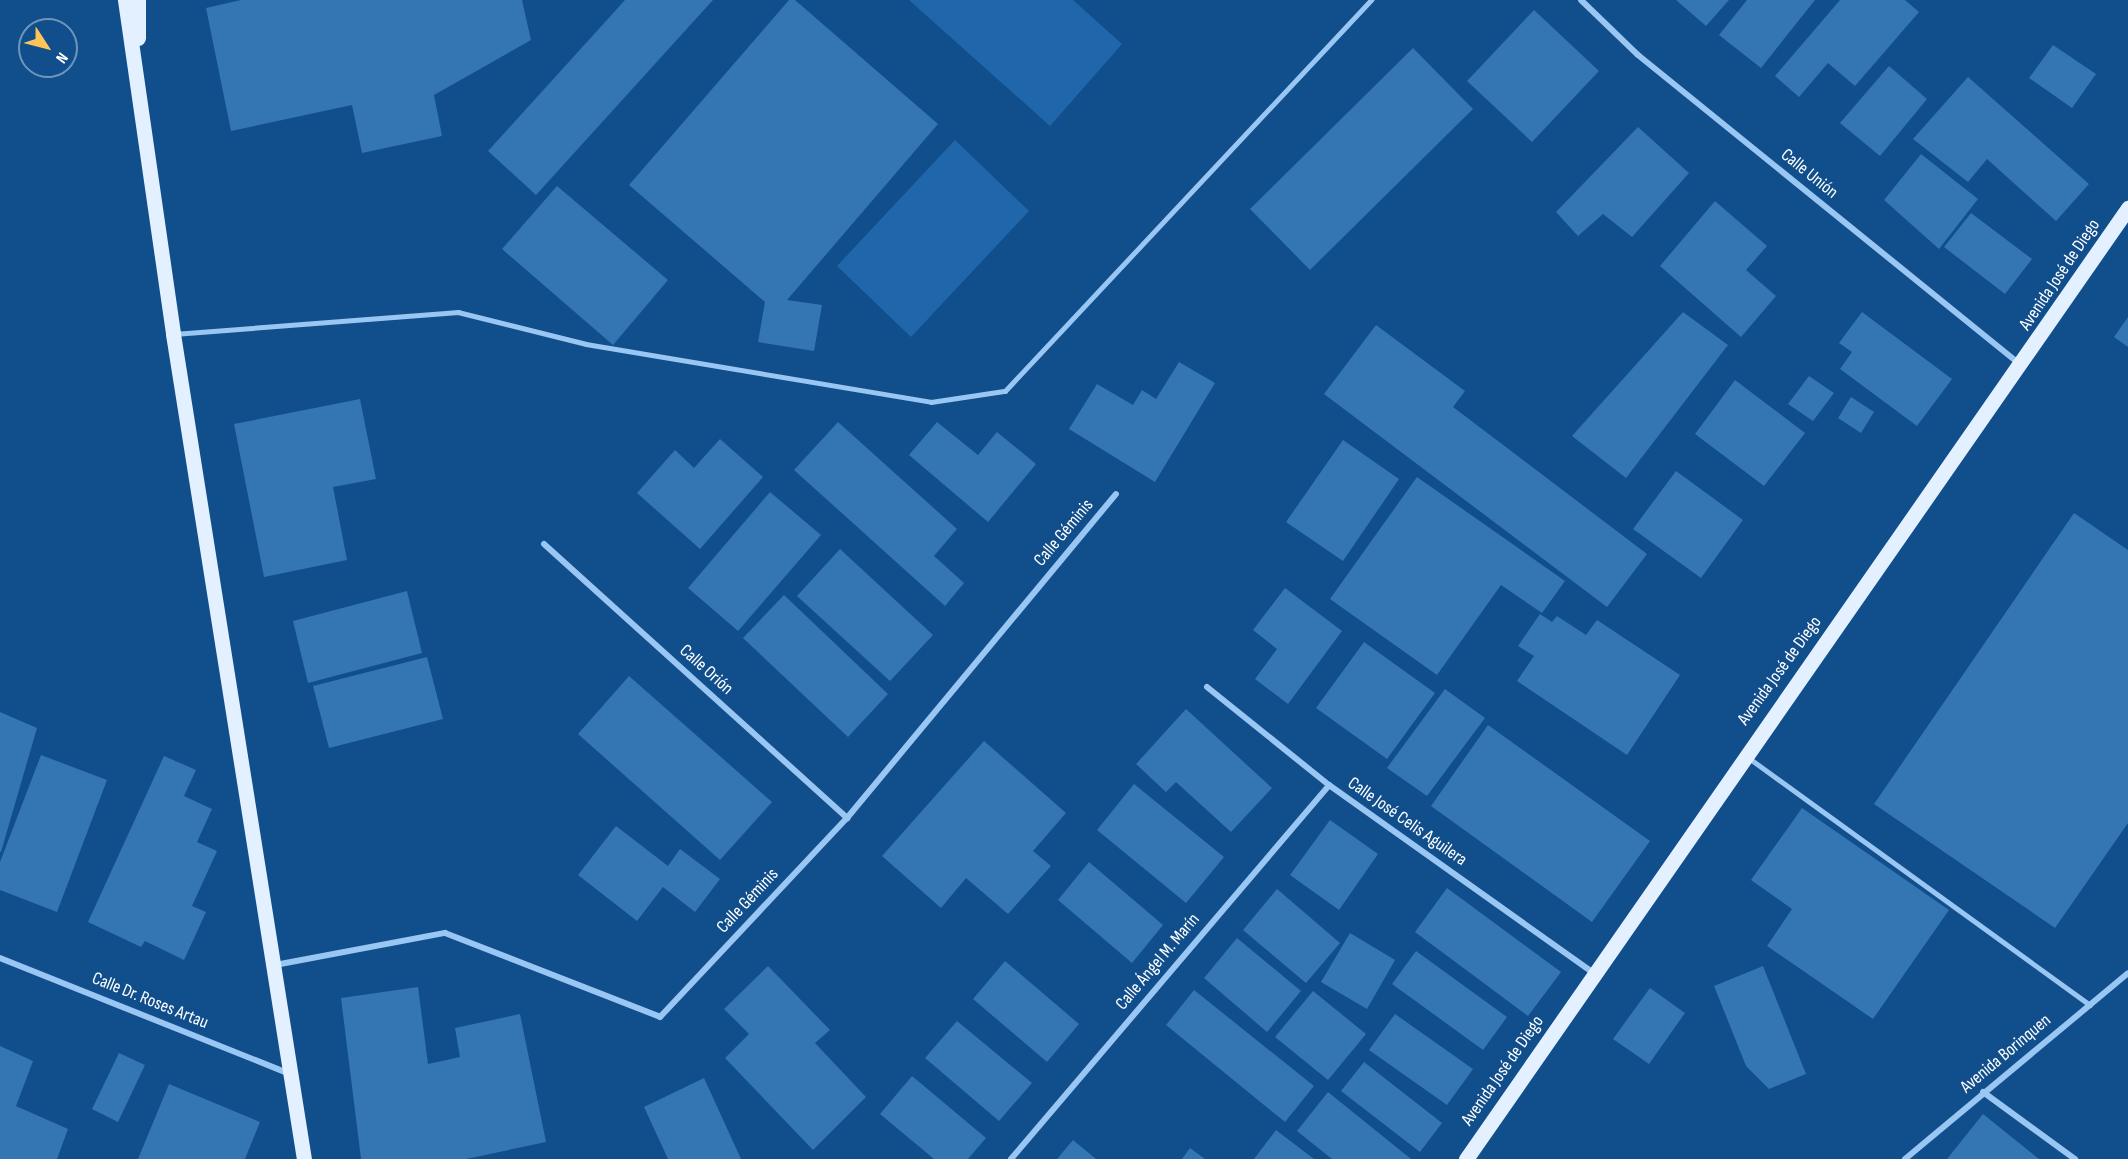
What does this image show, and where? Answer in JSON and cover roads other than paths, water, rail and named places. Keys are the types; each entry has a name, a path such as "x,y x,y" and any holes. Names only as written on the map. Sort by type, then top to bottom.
{"main road":[{"path":"125,0 173,334 304,1159"},
{"path":"138,0 138,101"},
{"name":"Avenida José de Diego","path":"1466,1159 1744,755 2022,366 2128,208"}],"street":[{"name":"Calle Unión","path":"1581,0 1638,55 2022,366"},
{"name":"Calle Géminis","path":"274,965 445,933 660,1017 847,818 1116,494"},
{"name":"Calle Orión","path":"544,544 847,818"},
{"name":"Calle José Celis Aguilera","path":"1207,687 1329,784 1595,974"},
{"name":"Calle Ángel M. Marín","path":"1011,1159 1329,784"},
{"name":"Calle Dr. Roses Artau","path":"0,958 289,1073"},
{"name":"Avenida Borinquen","path":"1905,1159 2128,973"},
{"path":"1983,1092 2074,1159"}],"lane":[{"path":"173,334 458,312 586,344 931,402 1005,392 1371,0"},
{"path":"1744,755 2090,1005"}]}
